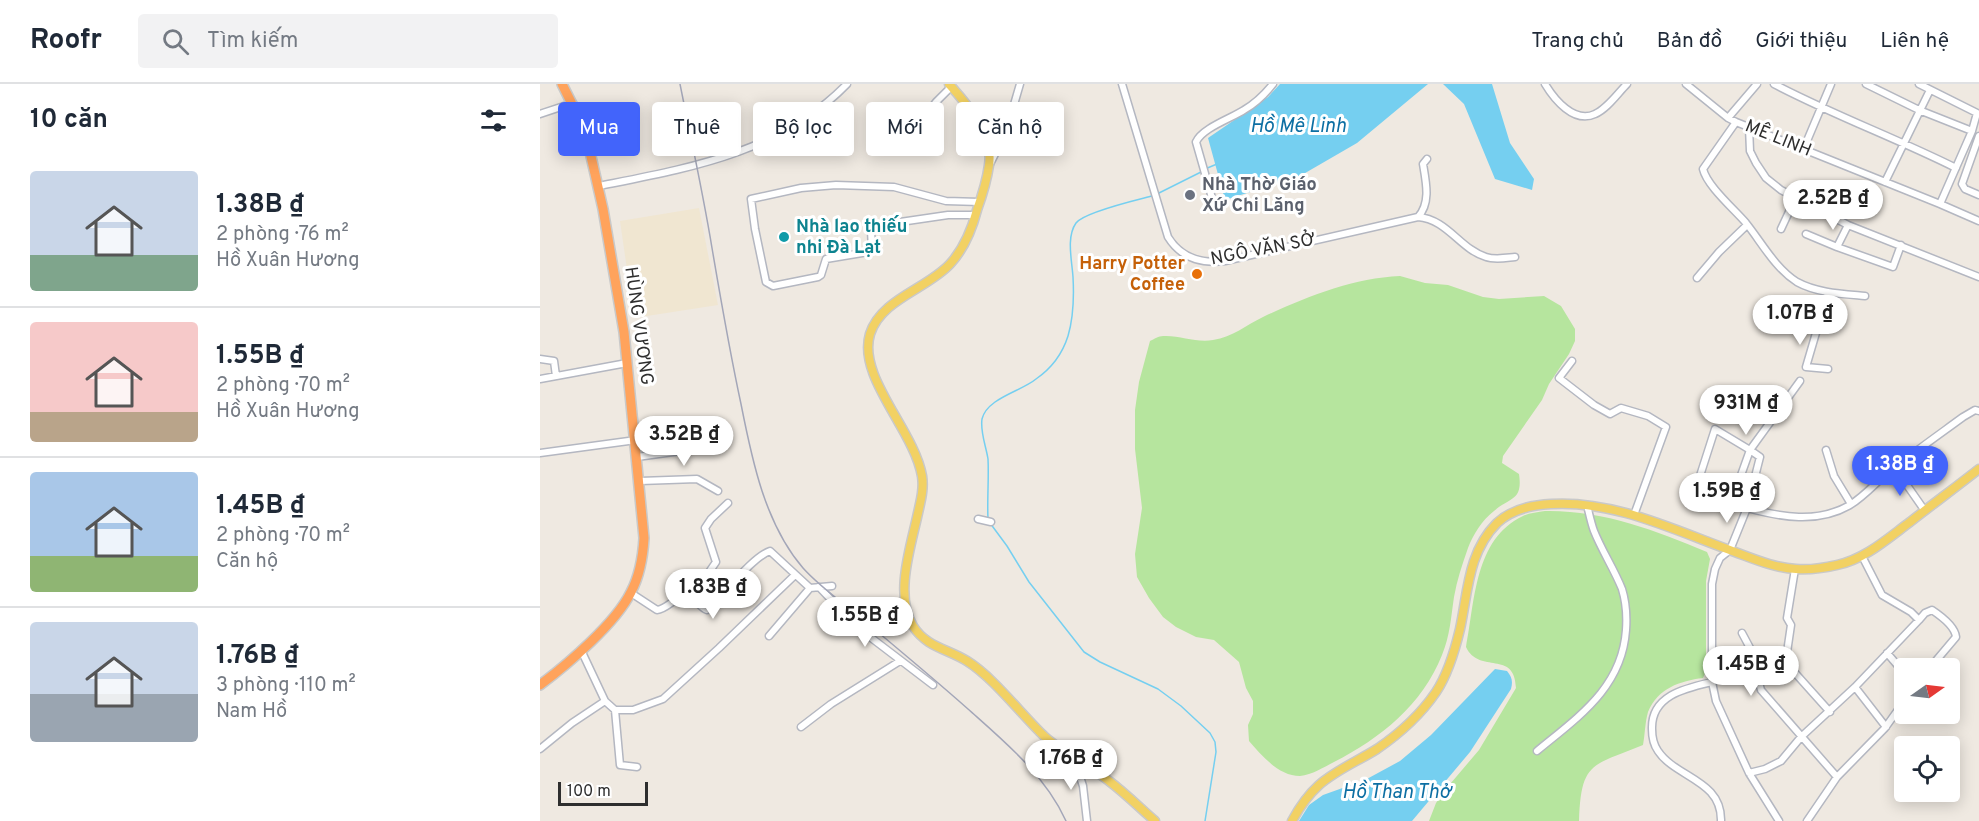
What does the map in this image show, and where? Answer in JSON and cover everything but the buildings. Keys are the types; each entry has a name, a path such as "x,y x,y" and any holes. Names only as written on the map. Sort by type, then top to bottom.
{"highway":[{"name":"HÙNG VƯƠNG","path":"562,84 572,102"},
{"name":"HÙNG VƯƠNG","path":"540,685 581,650 611,620 631,593 641,565 645,538 619,301 592,156"}],"main road":[{"path":"950,85 976,119 989,149 990,165 976,216 965,242 950,265 888,309 877,320 869,340 868,360 874,376 911,443 921,474 922,491 903,588 906,607 912,625 921,637 937,648 967,661 1046,737 1109,781 1155,821"},
{"path":"1292,821 1307,797 1320,785 1378,748 1408,725 1435,693 1449,668 1460,628 1466,587 1475,560 1485,538 1509,514 1524,507 1559,503 1587,505 1635,515 1767,563 1796,569 1837,565 1862,556 1979,469"}],"street":[{"path":"741,151 761,144 818,111 847,84"},
{"path":"990,165 1006,132 1020,84"},
{"name":"NGÔ VĂN SỞ","path":"1122,84 1168,237 1189,257 1214,262 1418,218"},
{"path":"1212,198 1197,142 1199,136 1246,109 1274,84"},
{"path":"1545,84 1559,103 1583,116 1596,114 1627,84"},
{"name":"MÊ LINH","path":"1686,84 1736,122 1979,221"},
{"path":"1728,118 1757,84"},
{"path":"1774,84 1821,109 1905,143 1956,168"},
{"path":"1804,148 1832,84"},
{"path":"1866,84 1919,110 1972,131"},
{"path":"1918,84 1977,113 1972,131 1940,204"},
{"path":"936,102 950,85"},
{"path":"1885,182 1930,90"},
{"path":"540,114 558,108"},
{"path":"1736,122 1703,170 1708,180 1786,273 1806,286 1828,292 1865,296"},
{"path":"1749,127 1750,151 1760,170 1772,184 1795,199 1848,225 1979,277"},
{"path":"1979,136 1962,184 1965,189 1979,195"},
{"path":"599,186 726,156"},
{"path":"1427,159 1423,164 1425,207 1418,218 1432,219 1440,223 1473,250 1484,256 1498,259 1515,257"},
{"path":"976,216 948,215 873,226 871,230 872,250 826,259 821,275 773,286 766,282 751,199 801,188 836,185 894,187 946,201 980,202"},
{"path":"1781,229 1795,199"},
{"path":"1697,278 1719,252 1748,225"},
{"path":"1837,248 1848,225"},
{"path":"1806,234 1837,248 1893,267 1901,245"},
{"path":"1828,292 1806,367 1828,369"},
{"path":"540,358 554,361 556,376"},
{"path":"1572,361 1560,378 1594,405 1610,414 1621,408 1648,416 1666,427 1635,515"},
{"path":"540,379 627,363"},
{"path":"1748,500 1735,492 1750,450 1800,381"},
{"path":"1746,508 1777,516 1805,518 1841,509 1851,504 1963,417 1975,410 1979,411"},
{"path":"1698,482 1715,429 1760,457 1746,508 1730,550 1720,558 1714,569 1712,682 1716,701 1749,773 1779,821"},
{"path":"540,453 636,440"},
{"path":"637,458 724,445"},
{"path":"1826,450 1834,476 1851,504"},
{"path":"1895,468 1925,511"},
{"path":"640,481 697,479 718,491"},
{"path":"692,597 716,562 705,527 728,503"},
{"path":"1537,752 1588,708 1609,684 1625,641 1627,615 1622,590 1594,531 1587,505"},
{"path":"978,519 991,522"},
{"path":"631,593 657,610 662,610 682,596 692,597 703,609 707,610 768,551 772,552 810,588"},
{"path":"1862,556 1882,595 1911,612 1919,620"},
{"path":"1796,569 1787,618 1791,625 1787,664 1830,712"},
{"path":"581,650 605,701 615,710 633,710 663,699 795,575"},
{"path":"769,636 810,588 832,586"},
{"path":"819,587 857,627 933,685"},
{"path":"1749,773 1765,769 1781,761 1801,737 1830,712 1919,620 1928,612 1934,611 1952,627 1956,634 1938,658"},
{"path":"1742,633 1750,648 1761,690 1837,777"},
{"path":"1887,653 1894,661"},
{"path":"1713,659 1752,662"},
{"path":"801,727 831,704 900,661"},
{"path":"1712,682 1688,687 1670,695 1660,704 1654,715 1653,740 1659,753 1712,793 1719,803 1721,821"},
{"path":"1855,687 1886,727"},
{"path":"540,749 572,723 605,701"},
{"path":"615,710 620,765 637,768"},
{"path":"1807,821 1837,777 1886,727 1894,716"},
{"path":"1073,757 1083,786 1087,821"}],"shaded area":[{"path":"699,208 718,305 634,318 620,221"}],"green space":[{"path":"1400,276 1425,283 1448,285 1483,297 1499,299 1544,296 1561,306 1575,329 1575,341 1542,400 1503,456 1502,463 1519,474 1519,489 1514,497 1486,519 1470,543 1454,597 1449,634 1434,673 1411,704 1384,731 1351,753 1313,772 1300,776 1292,775 1278,769 1249,741 1248,725 1253,714 1253,701 1246,688 1239,662 1214,640 1196,637 1176,627 1163,617 1137,577 1135,554 1142,508 1135,449 1135,410 1139,382 1150,341 1158,337 1169,336 1207,341 1220,338 1233,334 1279,310 1330,290 1365,280"},
{"path":"1545,511 1587,514 1628,523 1707,552 1710,559 1706,581 1706,671 1703,678 1686,681 1664,691 1652,704 1646,720 1643,745 1601,762 1593,768 1583,787 1579,821 1429,821 1436,803 1479,750 1516,688 1510,669 1503,665 1479,660 1466,647 1475,592 1486,556 1495,540 1507,526 1525,515"}],"water":[{"name":"Hồ Mê Linh","path":"1280,84 1428,84 1357,143 1300,176 1225,200 1208,138 1268,97"},
{"path":"1443,84 1492,84 1510,143 1534,179 1532,190 1495,179 1464,104"},
{"name":"Hồ Than Thở","path":"1495,669 1507,671 1512,679 1511,689 1470,752 1412,821 1299,821 1309,805 1323,795 1365,780 1400,761 1431,735"}],"waterway":[{"path":"1205,169 1217,164"},
{"path":"1157,194 1201,172"},
{"path":"988,519 988,459 982,434 982,419 985,412 998,400 1030,383 1047,370 1063,349 1070,329 1073,307 1070,242 1076,223 1089,215 1111,207 1152,196"},
{"path":"990,523 1029,582 1084,652 1158,689 1181,706 1210,733 1215,742 1216,752 1205,821"}],"railway":[{"path":"680,84 750,447 762,490 779,532 790,551 817,582 942,686 1023,760 1047,789 1066,821"}],"place":[{"name":"Nhà Thờ Giáo Xứ Chi Lăng","path":"1190,195"},
{"name":"Nhà lao thiếu nhi Đà Lạt","path":"784,237"},
{"name":"Harry Potter Coffee","path":"1197,274"}]}
